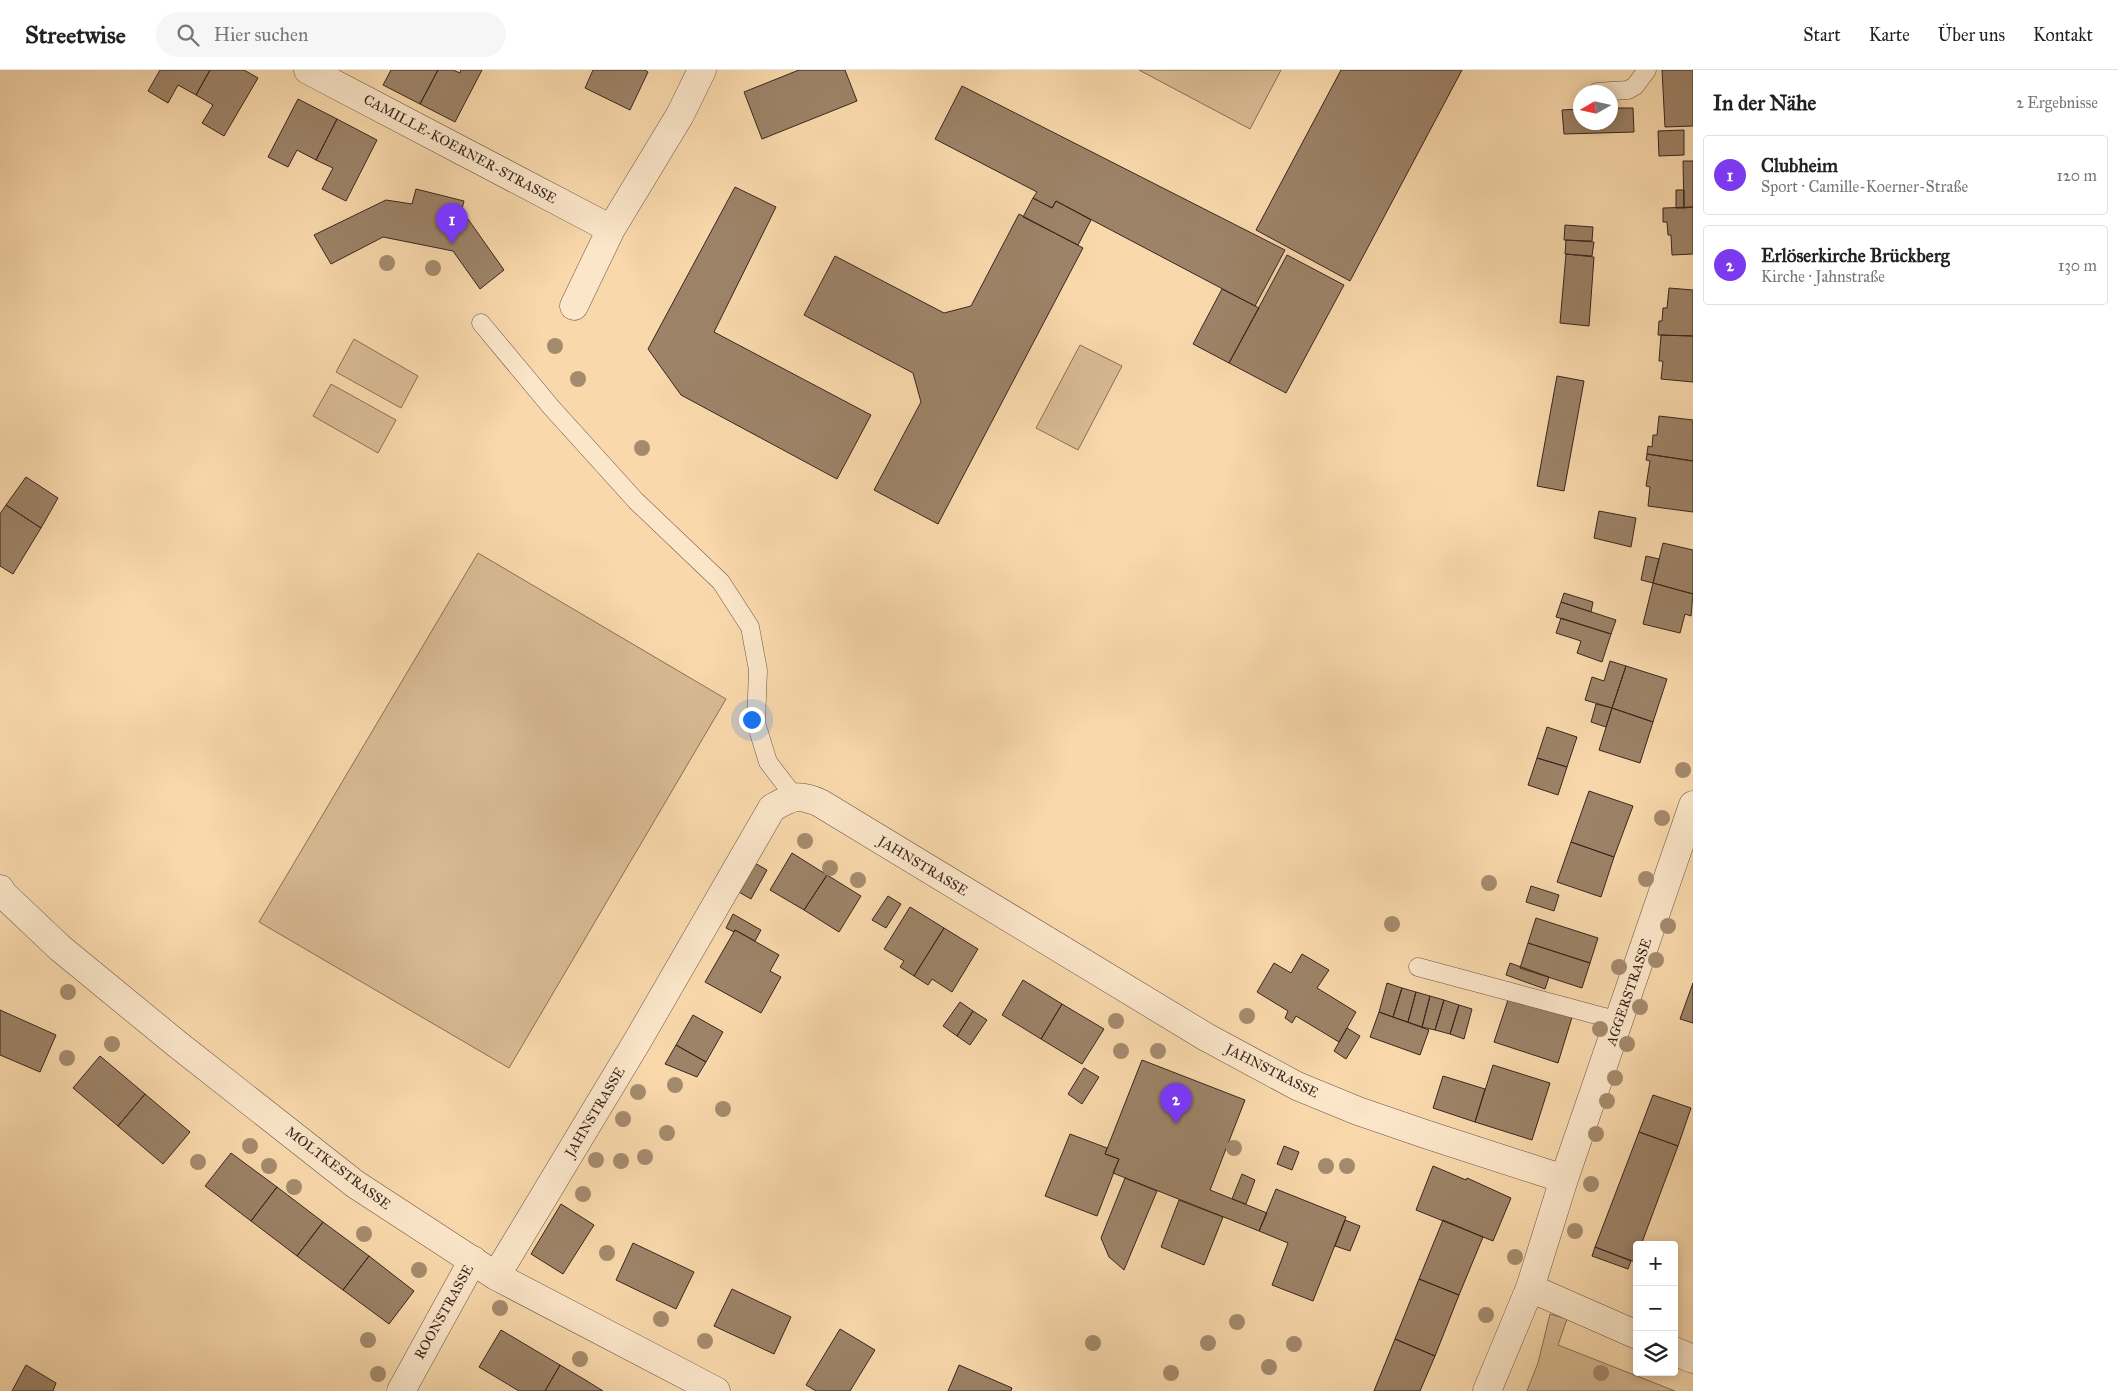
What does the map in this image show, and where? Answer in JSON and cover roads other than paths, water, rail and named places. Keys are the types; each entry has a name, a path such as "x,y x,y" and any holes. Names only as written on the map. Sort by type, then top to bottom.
{"street":[{"name":"CAMILLE-KOERNER-STRASSE","path":"308,70 611,229"},
{"path":"574,306 611,229 680,115 702,70"},
{"name":"JAHNSTRASSE","path":"496,1276 638,1040 772,808 794,796 808,798 820,803 1206,1037 1297,1086 1358,1111 1564,1179"},
{"name":"AGGERSTRASSE","path":"1487,1391 1530,1288 1564,1179 1693,805"},
{"name":"MOLTKESTRASSE","path":"0,888 4,895 60,948 176,1044 355,1184 496,1276 716,1391"},
{"name":"ROONSTRASSE","path":"400,1391 472,1260"},
{"path":"1530,1288 1633,1333"},
{"path":"1678,1353 1693,1359"}],"lane":[{"path":"1618,91 1628,90 1635,86 1647,70"},
{"path":"481,323 551,407 636,501 721,582 750,627 758,670 756,723 768,762 794,796"},
{"path":"1418,967 1619,1021"}],"place":[{"name":"Clubheim","path":"452,244"},
{"name":"Erlöserkirche Brückberg","path":"1176,1124"}]}
